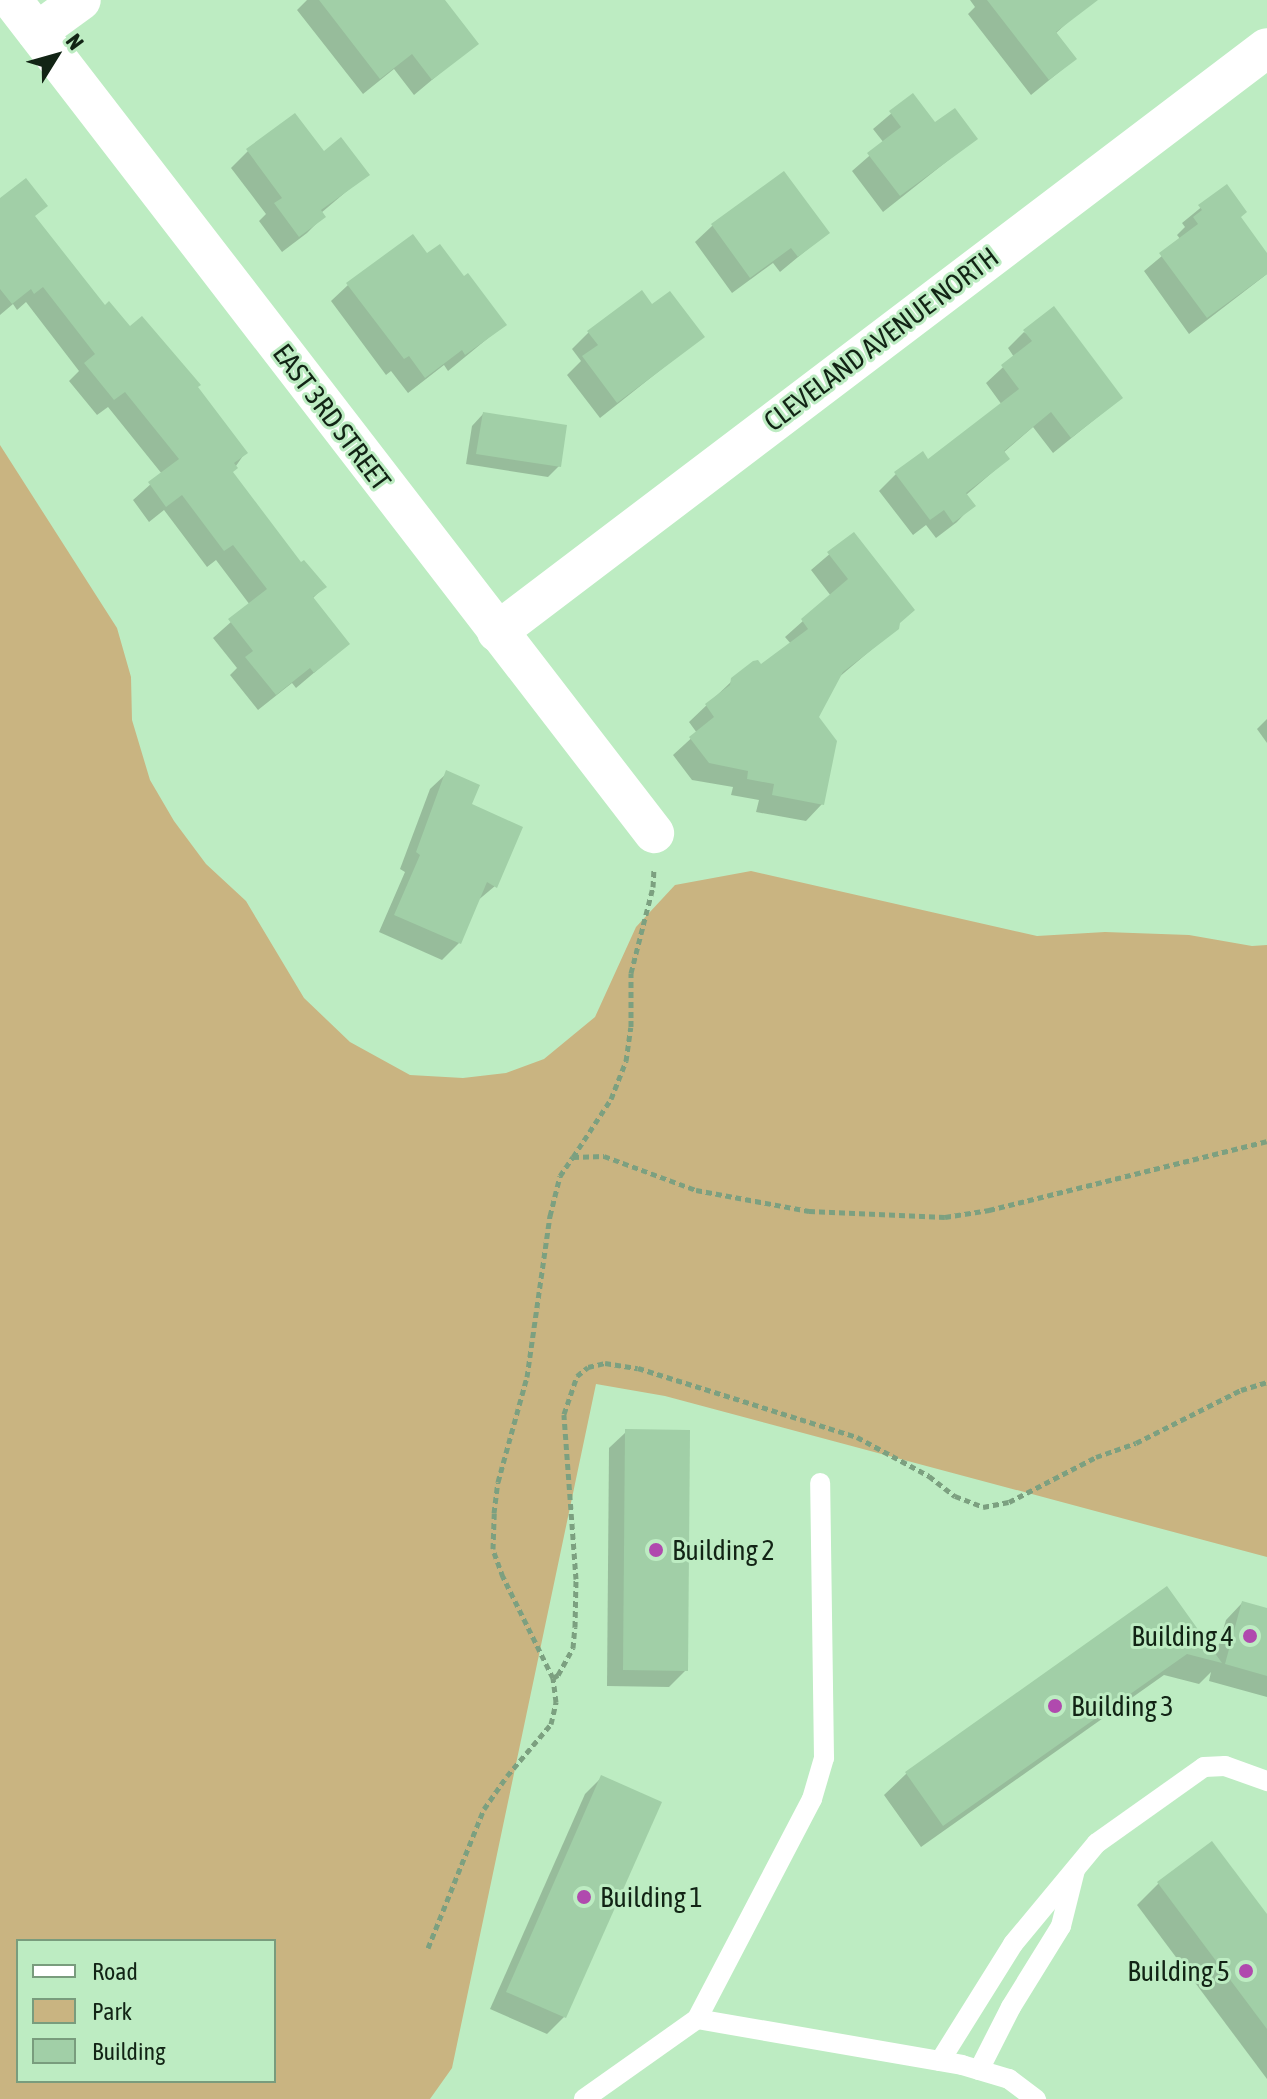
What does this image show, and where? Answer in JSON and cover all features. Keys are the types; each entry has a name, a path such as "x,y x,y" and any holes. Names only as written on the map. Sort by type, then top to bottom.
{"street":[{"name":"EAST 3RD STREET","path":"12,0 654,833"},
{"path":"37,32 81,0"},
{"name":"CLEVELAND AVENUE NORTH","path":"497,632 1267,48"}],"lane":[{"path":"584,2099 697,2019 812,1799 824,1758 820,1483"},
{"path":"940,2061 1013,1944 1097,1843 1204,1767 1225,1766 1267,1781"},
{"path":"979,2070 1011,2007 1061,1926 1076,1868"},
{"path":"697,2019 979,2070 1009,2079 1036,2099"}],"path":[{"path":"428,1948 484,1809 551,1724 556,1702 553,1678 503,1577 493,1549 494,1513 498,1482 527,1377 550,1216 560,1176 611,1099 626,1061 631,1027 631,973 653,887 654,833"},
{"path":"573,1157 604,1156 696,1190 809,1211 945,1217 989,1210 1267,1141"}],"green space":[{"path":"0,445 117,628 131,677 132,720 150,780 174,821 206,864 246,901 304,998 350,1042 410,1075 463,1078 506,1073 544,1059 595,1017 636,927 675,885 751,871 1037,936 1105,932 1189,935 1252,946 1267,945 1267,1557 665,1396 596,1384 452,2068 430,2099 0,2099"}],"building":[{"path":"319,0 445,0 479,44 432,80 412,54 380,79"},
{"path":"987,0 1098,0 1056,32 1077,59 1049,80"},
{"path":"913,93 935,122 955,108 978,139 900,196 867,153 901,127 889,111"},
{"path":"295,113 324,151 341,137 370,175 321,210 326,217 299,237 274,203 282,198 246,149"},
{"path":"784,171 830,233 798,257 791,248 750,278 711,224"},
{"path":"26,178 48,206 35,216 105,305 109,301 130,326 142,316 201,385 198,387 248,453 234,463 238,468 233,472 301,562 304,560 327,587 313,597 350,644 314,673 310,668 276,695 245,657 253,651 228,619 267,589 233,545 224,551 182,495 166,507 148,482 179,459 125,392 114,400 84,363 95,354 43,287 34,294 31,289 12,304 0,289 0,198"},
{"path":"1227,184 1247,212 1241,217 1267,253 1267,274 1207,318 1159,253 1198,224 1193,217 1202,210 1198,205"},
{"path":"413,234 427,253 440,244 464,276 468,273 507,325 465,355 462,350 425,378 409,356 404,359 346,283"},
{"path":"642,290 652,304 670,291 705,337 617,403 582,356 598,345 587,331"},
{"path":"1054,306 1123,398 1071,438 1051,412 1004,451 1010,459 966,493 976,506 953,523 944,510 930,520 894,472 923,451 928,459 1019,389 1001,365 1032,341 1023,330"},
{"path":"483,412 567,425 561,467 476,454"},
{"path":"854,532 915,610 900,623 899,629 843,672 819,717 837,741 824,805 772,795 774,784 747,779 748,771 709,763 689,737 714,717 705,704 730,685 731,678 753,661 758,660 761,664 808,629 801,619 848,579 827,552"},
{"path":"446,770 480,785 472,804 523,827 497,888 487,882 461,944 394,915 420,855 416,852"},
{"name":"Building 2","path":"625,1429 690,1430 688,1671 623,1670"},
{"name":"Building 3","path":"1167,1586 1222,1663 1187,1654 943,1826 905,1772"},
{"name":"Building 4","path":"1242,1601 1267,1608 1267,1676 1225,1664"},
{"name":"Building 1","path":"601,1775 662,1802 566,2018 506,1992"},
{"name":"Building 5","path":"1212,1841 1267,1914 1267,2029 1157,1882"}],"place":[{"name":"Building 2","path":"656,1550"},
{"name":"Building 4","path":"1250,1636"},
{"name":"Building 3","path":"1055,1706"},
{"name":"Building 1","path":"584,1897"},
{"name":"Building 5","path":"1246,1971"}]}
